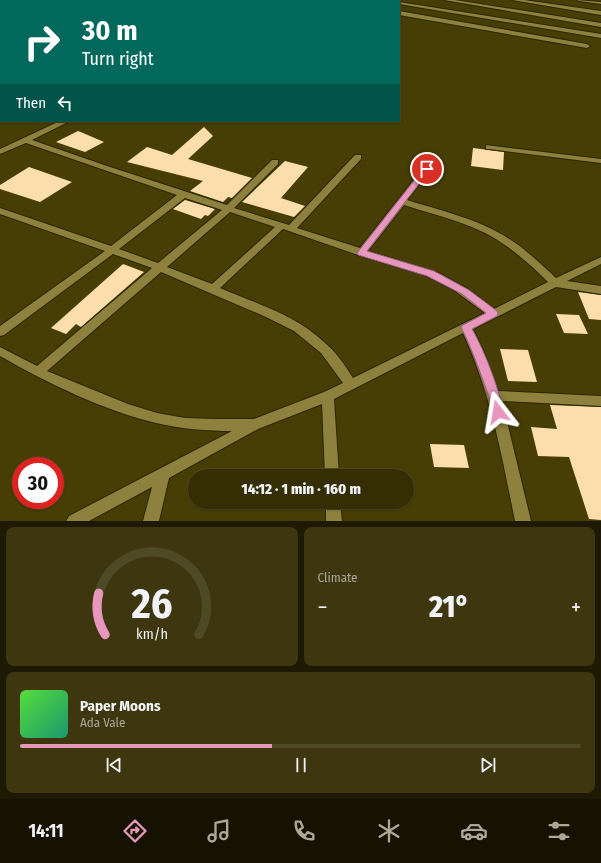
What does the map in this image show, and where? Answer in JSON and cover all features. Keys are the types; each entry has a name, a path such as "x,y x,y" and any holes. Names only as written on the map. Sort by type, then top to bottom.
{"street":[{"path":"446,0 601,25"},
{"path":"514,0 601,13"},
{"path":"579,0 601,3"},
{"path":"487,29 527,1"},
{"path":"400,3 601,36"},
{"path":"400,13 586,46"},
{"path":"0,152 64,122"},
{"path":"26,140 82,161 183,195 287,227 361,253 430,274 465,292 493,314"},
{"path":"490,146 601,161"},
{"path":"213,289 287,227 358,157"},
{"path":"38,372 228,209 275,162"},
{"path":"361,253 427,169"},
{"path":"0,332 112,250 183,195"},
{"path":"401,201 470,222 499,237 528,257 556,283 601,290"},
{"path":"0,211 161,268 213,289 286,322 314,339 333,358 351,384"},
{"path":"74,521 162,476 254,425 328,396 601,260"},
{"path":"466,327 475,343 494,396 523,521"},
{"path":"0,351 38,372 125,409 157,418 185,423 254,425"},
{"path":"328,396 332,469"},
{"path":"494,396 601,401"},
{"path":"151,521 162,476"},
{"path":"333,509 334,521"}],"building":[{"path":"204,127 213,136 188,159 252,178 232,198 228,197 223,202 190,191 203,181 127,162 147,147 172,155"},
{"path":"78,131 104,142 85,152 56,142"},
{"path":"473,148 504,152 503,170 471,166"},
{"path":"285,161 308,167 281,198 305,206 294,217 242,202"},
{"path":"29,167 72,182 40,202 0,189 0,185"},
{"path":"185,200 215,209 208,216 205,215 201,219 173,209"},
{"path":"123,264 144,272 81,327 76,324 66,334 51,328"},
{"path":"578,292 601,295 601,320 589,319"},
{"path":"556,314 579,315 588,334 564,333"},
{"path":"500,349 528,350 537,382 508,381"},
{"path":"550,405 601,407 601,520 589,519 569,457 538,456 531,427 557,429"},
{"path":"430,444 464,445 469,468 434,467"}],"route":[{"path":"427,169 394,209 361,253 430,274 465,292 493,314 466,327 475,343 494,396 498,412"}]}
